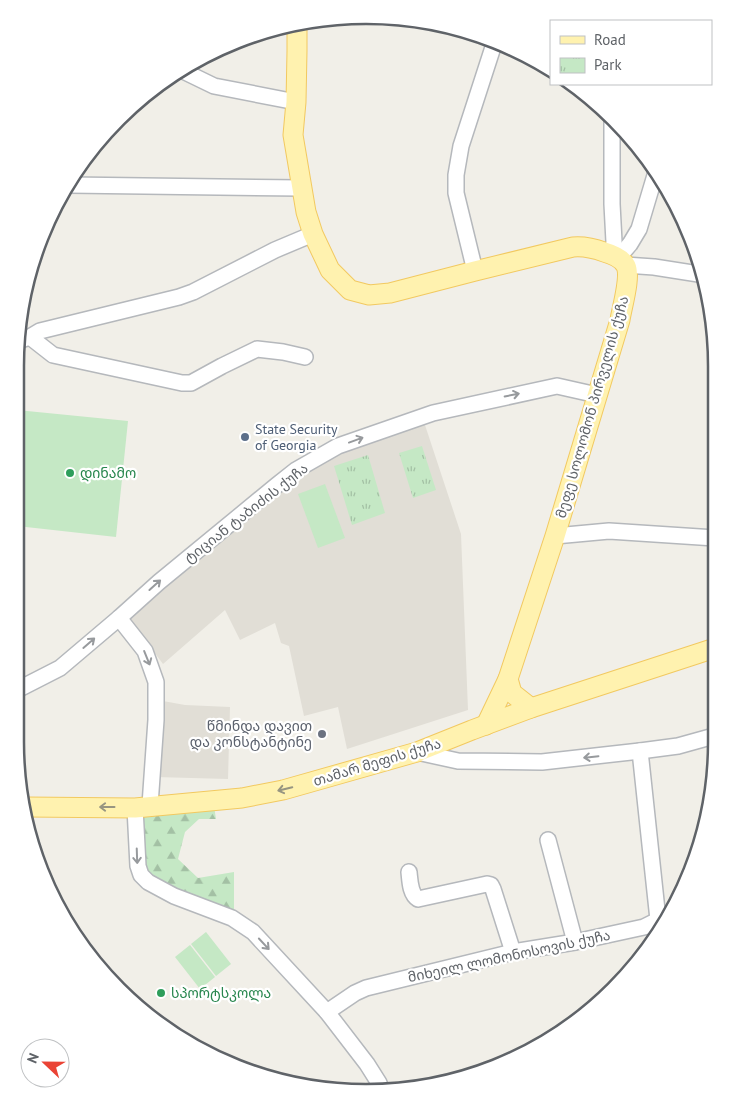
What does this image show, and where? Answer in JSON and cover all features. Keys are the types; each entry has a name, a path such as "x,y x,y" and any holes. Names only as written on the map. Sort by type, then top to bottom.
{"main road":[{"path":"297,30 296,102 293,135 301,188 313,234 330,270 350,290 369,295 390,293 573,248 591,248 618,259"},
{"name":"მეფე სოლომონ პირველის ქუჩა","path":"486,725 508,679 620,320 627,274 618,259"},
{"name":"თამარ მეფის ქუჩა","path":"30,807 142,807 242,798 283,790 416,752 531,708 708,650"},
{"path":"508,679 512,693 531,708"}],"street":[{"path":"476,271 456,193 456,175 462,146 493,48"},
{"path":"189,74 214,86 296,102"},
{"path":"612,128 612,204 614,242 618,259"},
{"path":"618,259 639,229 654,180"},
{"path":"76,185 301,188"},
{"path":"25,339 40,331 193,292 275,250 313,234"},
{"path":"618,259 696,273"},
{"path":"25,339 52,356 182,383 191,383 257,349 305,357"},
{"name":"ტიციან ტაბიძის ქუჩა","path":"24,686 60,668 159,582 277,485 296,470 338,446 434,413 557,386 597,395"},
{"path":"554,536 609,531 708,538"},
{"path":"119,618 145,652 156,682 156,720 142,807 138,866 141,875 148,882 174,896 232,918 253,932 327,1012 380,1084"},
{"path":"416,752 458,761 533,762 678,746 708,738"},
{"path":"640,751 660,916"},
{"path":"548,840 576,942"},
{"path":"408,872 413,893 418,899 487,884 491,885 513,952"},
{"name":"მიხეილ ლომონოსოვის ქუჩა","path":"327,1012 355,993 366,988 513,952 576,942 656,923"}],"shaded area":[{"path":"424,422 461,534 468,710 347,749 338,707 304,716 289,646 281,643 275,623 240,640 225,610 163,664 128,617 311,464"},
{"path":"163,701 185,705 230,707 228,779 155,777"}],"green space":[{"name":"დინამო","path":"24,411 128,421 116,537 24,527"},
{"path":"422,446 436,490 413,498 399,453"},
{"path":"368,455 385,513 352,525 334,466"},
{"path":"325,484 345,538 318,548 298,494"},
{"path":"214,806 216,819 199,819 185,832 178,859 198,878 234,872 234,915 151,877 142,864 143,811"},
{"path":"206,932 231,964 216,976 191,944"},
{"path":"190,945 215,977 200,989 175,957"}],"place":[{"name":"State Security of Georgia","path":"245,437"},
{"name":"დინამო","path":"70,473"},
{"name":"წმინდა დავით და კონსტანტინე","path":"322,734"},
{"name":"სპორტსკოლა","path":"161,993"}]}
